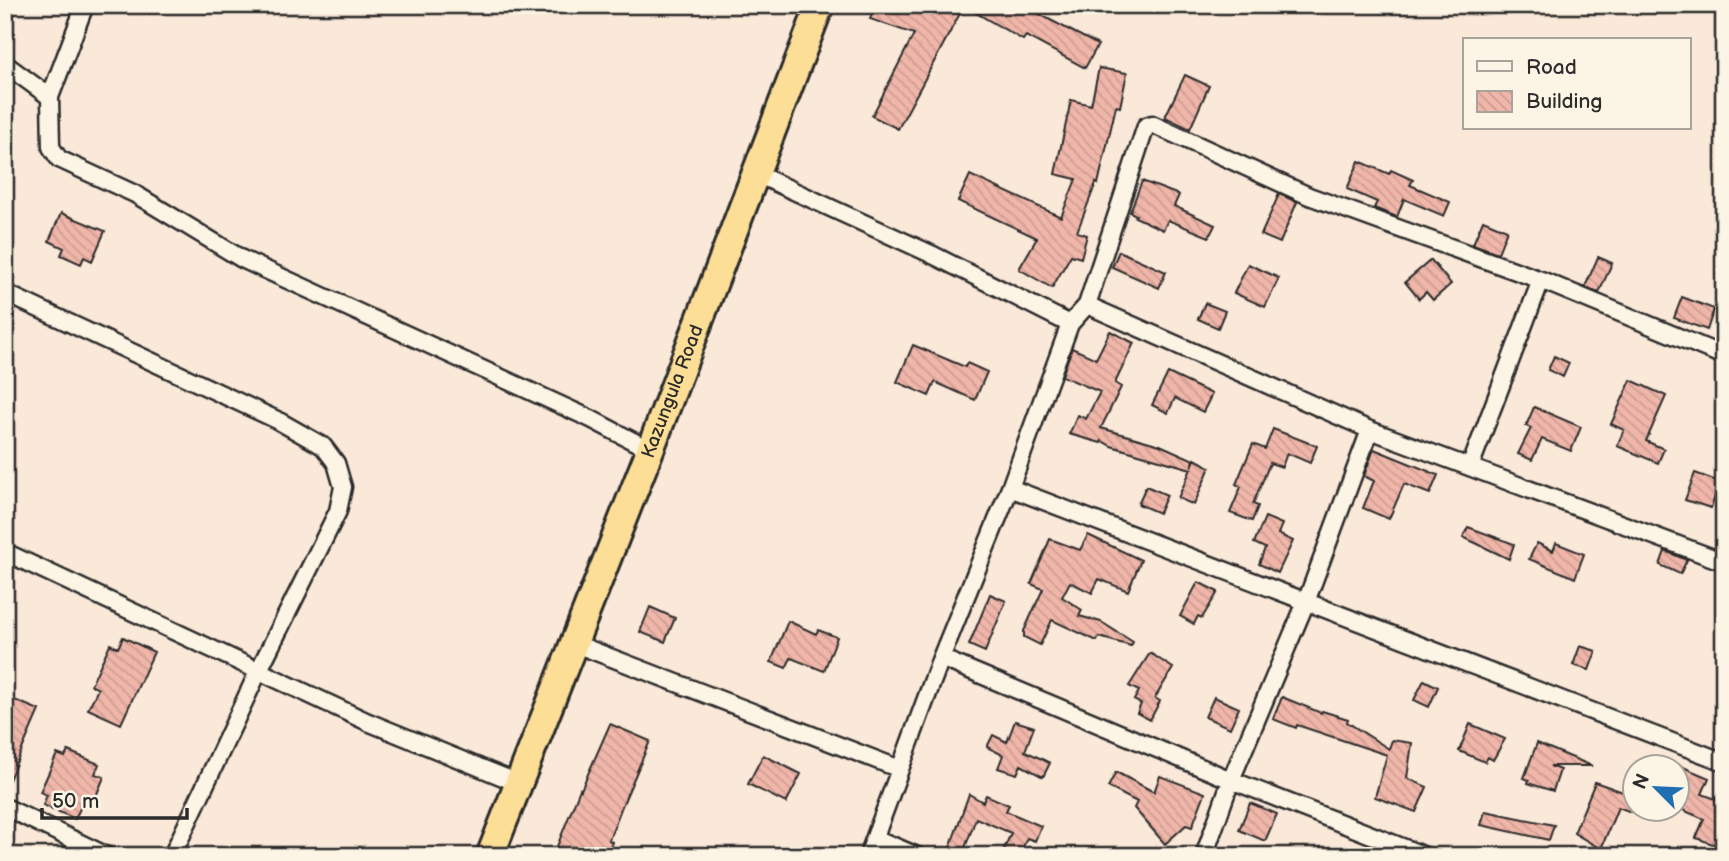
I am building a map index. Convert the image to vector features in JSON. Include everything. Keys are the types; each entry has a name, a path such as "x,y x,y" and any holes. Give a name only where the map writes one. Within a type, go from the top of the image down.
{"highway":[{"name":"Kazungula Road","path":"490,856 650,450 820,5"}],"street":[{"path":"85,5 50,97 51,147 59,159 135,194 242,259 591,419 650,450"},
{"path":"5,64 50,97"},
{"path":"868,856 941,658 1010,488 1070,324 1087,305 1146,126 1152,124 1309,196 1541,280 1724,356"},
{"path":"757,174 931,254 1070,324"},
{"path":"1470,467 1541,280"},
{"path":"5,293 278,420 323,446 336,463 342,487 338,511 259,670 172,856"},
{"path":"1087,305 1370,430 1724,562"},
{"path":"1204,856 1231,780 1306,602 1370,430"},
{"path":"1010,488 1724,762"},
{"path":"5,552 368,722 518,783"},
{"path":"573,643 900,769"},
{"path":"941,658 1231,780 1424,856"},
{"path":"5,807 107,856"},
{"path":"875,838 917,856"}],"building":[{"path":"875,5 1022,5 1098,45 1085,68 1026,36 1023,40 964,6 898,129 872,116 914,34 870,19"},
{"path":"1099,68 1127,73 1120,107 1116,106 1098,184 1096,183 1077,232 1087,235 1081,258 1071,255 1052,288 1019,269 1037,238 958,201 970,175 1061,217 1076,179 1055,174 1071,100 1091,105"},
{"path":"1185,75 1209,86 1190,129 1165,117"},
{"path":"1359,161 1389,174 1391,170 1413,180 1410,185 1450,202 1444,216 1404,199 1397,217 1374,208 1377,202 1347,189"},
{"path":"1142,181 1179,195 1174,206 1215,225 1209,237 1168,220 1163,230 1135,217 1136,215 1130,212"},
{"path":"1279,194 1297,202 1280,243 1261,235"},
{"path":"61,213 105,231 92,261 84,257 81,264 61,255 64,248 49,241"},
{"path":"1483,220 1507,230 1498,253 1473,244"},
{"path":"1119,251 1166,272 1159,288 1112,267"},
{"path":"1598,257 1612,263 1599,293 1585,287"},
{"path":"1431,260 1451,284 1433,300 1426,292 1419,299 1405,282"},
{"path":"1248,264 1279,278 1265,307 1234,293"},
{"path":"1682,297 1714,309 1707,330 1674,318"},
{"path":"1205,303 1225,311 1218,328 1198,319"},
{"path":"1110,331 1134,343 1115,383 1121,387 1101,428 1160,445 1194,460 1192,467 1195,459 1210,467 1194,505 1178,498 1191,469 1102,441 1101,443 1069,434 1078,415 1086,419 1100,392 1062,376 1072,348 1096,359"},
{"path":"913,345 965,367 967,363 987,372 975,400 935,382 929,396 897,382"},
{"path":"1554,356 1569,363 1563,377 1548,370"},
{"path":"1168,373 1212,394 1203,412 1175,398 1168,413 1152,405"},
{"path":"1631,380 1666,396 1646,441 1664,449 1658,463 1617,446 1624,430 1611,424"},
{"path":"1534,407 1581,427 1571,451 1542,439 1532,460 1518,454 1531,428 1526,426"},
{"path":"1273,429 1317,446 1310,463 1287,453 1282,467 1270,463 1253,504 1258,506 1252,521 1230,513 1241,487 1236,484 1253,444 1265,449"},
{"path":"1374,449 1438,475 1430,494 1404,484 1389,519 1363,508 1374,481 1364,476"},
{"path":"1695,473 1720,482 1711,508 1685,500"},
{"path":"1146,486 1167,495 1159,513 1138,504"},
{"path":"1265,517 1282,524 1278,534 1293,541 1278,573 1259,564 1265,548 1254,543"},
{"path":"1468,527 1514,544 1509,559 1463,537"},
{"path":"1088,535 1141,560 1128,591 1099,579 1092,593 1070,582 1062,597 1082,610 1079,616 1101,622 1133,642 1131,646 1099,637 1097,641 1052,620 1040,645 1024,637 1024,631 1043,589 1031,584 1050,539 1080,550"},
{"path":"1537,543 1553,551 1556,543 1584,554 1575,578 1529,559"},
{"path":"1665,551 1687,560 1680,574 1660,565"},
{"path":"1198,582 1218,592 1202,618 1198,616 1194,624 1180,616"},
{"path":"990,594 1006,601 985,652 969,645"},
{"path":"650,607 675,618 665,642 640,632"},
{"path":"788,621 816,634 818,630 837,637 824,671 791,658 786,668 771,662"},
{"path":"123,637 154,652 121,724 88,709 98,689 91,685 110,644 118,648"},
{"path":"1580,646 1596,651 1589,670 1573,665"},
{"path":"1150,653 1173,668 1155,698 1160,701 1150,720 1137,713 1141,704 1134,700 1139,691 1129,686"},
{"path":"1424,680 1438,687 1429,707 1414,700"},
{"path":"5,696 39,710 5,789"},
{"path":"1214,697 1239,708 1230,728 1205,717"},
{"path":"1282,697 1321,713 1322,711 1348,719 1347,722 1389,749 1392,740 1412,743 1407,778 1427,787 1416,812 1375,797 1387,755 1273,719"},
{"path":"1015,721 1034,727 1025,751 1050,763 1043,777 1021,765 1017,774 998,768 1003,755 987,747 993,735 1007,742"},
{"path":"610,724 650,741 609,840 612,842 607,856 572,856 556,849"},
{"path":"1470,724 1505,739 1493,760 1488,757 1485,762 1459,751"},
{"path":"1537,743 1592,766 1550,766 1560,770 1553,791 1528,783 1529,780 1524,778"},
{"path":"68,751 99,764 95,774 104,777 92,806 83,802 75,819 43,805 47,795 40,792 57,754 65,757"},
{"path":"763,755 801,774 786,803 748,784"},
{"path":"1690,770 1709,778 1702,794 1724,802 1724,848 1696,838 1704,819 1690,813"},
{"path":"1116,772 1154,792 1160,776 1205,793 1192,827 1186,825 1165,844 1134,808 1137,802 1108,787"},
{"path":"1595,782 1620,791 1620,808 1618,807 1601,849 1574,833"},
{"path":"969,794 983,802 986,795 1009,805 1006,811 1041,826 1035,841 1027,838 1019,856 1001,856 1011,833 976,818 962,856 947,856"},
{"path":"1250,803 1277,814 1265,841 1239,830"},
{"path":"1485,811 1554,825 1549,840 1481,825"}]}
